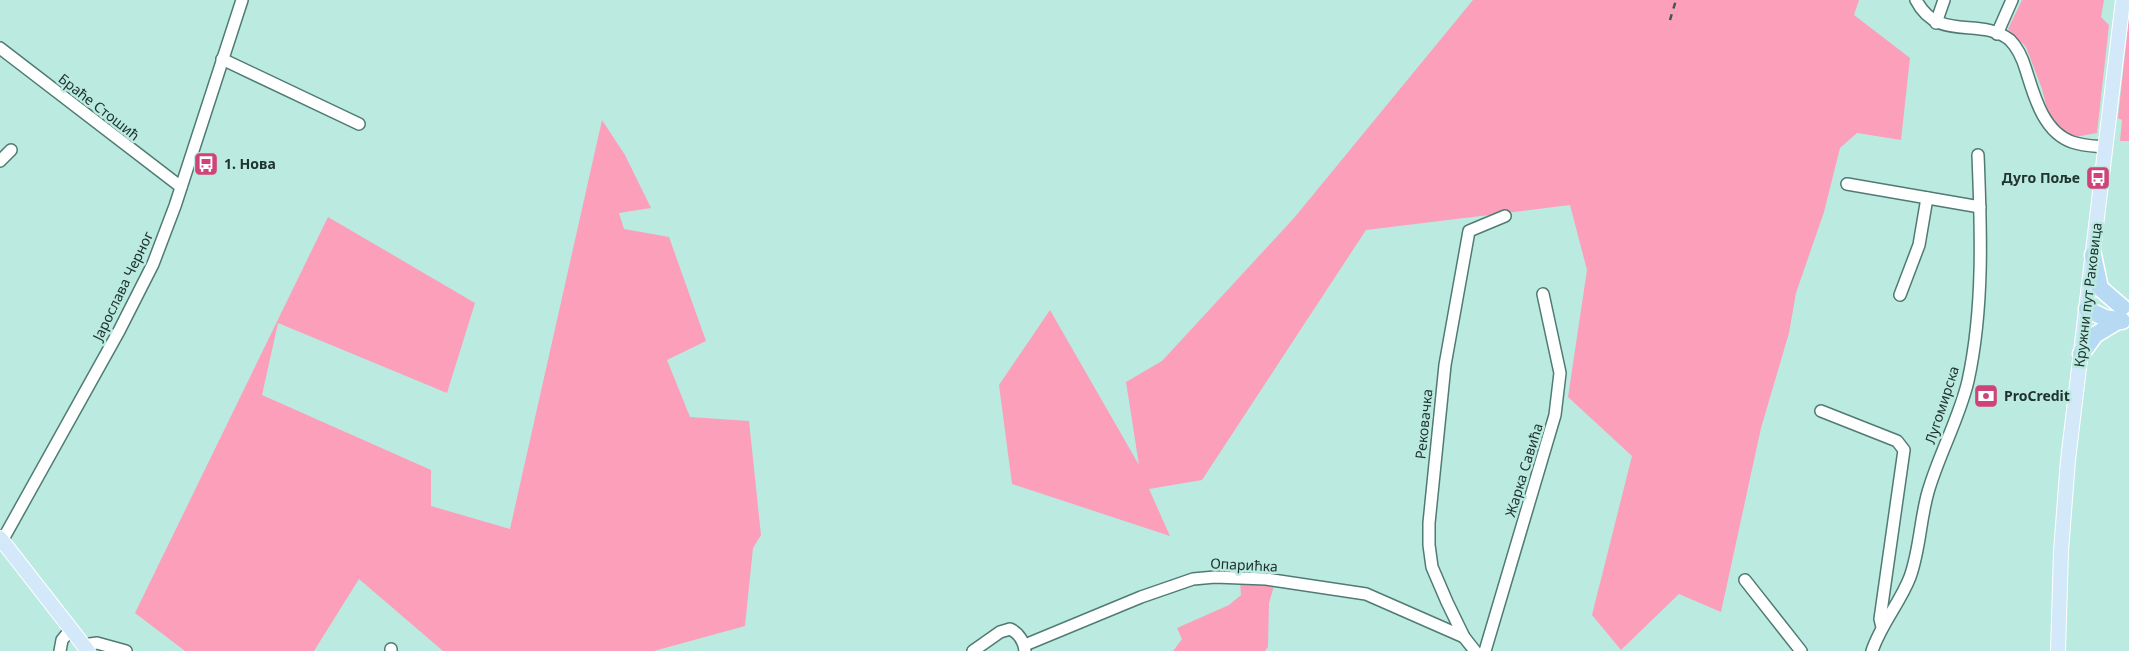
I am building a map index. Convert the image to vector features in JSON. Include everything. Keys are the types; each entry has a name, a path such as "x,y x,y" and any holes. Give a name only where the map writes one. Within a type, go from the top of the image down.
{"highway":[{"path":"2093,255 2100,288 2124,315"},
{"path":"2087,309 2124,315"},
{"path":"2081,354 2095,334 2124,315"}],"main road":[{"name":"Кружни пут Раковица","path":"2058,651 2064,504 2123,0"},
{"path":"1,539 85,648"}],"street":[{"name":"Јарослава Черног","path":"1,539 140,291 159,249 242,0"},
{"path":"1916,0 1923,13 1936,23 1998,34 2009,40 2023,62 2036,105 2052,126 2069,141 2106,147"},
{"path":"1936,23 1944,0"},
{"path":"1998,34 2012,0"},
{"name":"Браће Стошић","path":"0,48 181,187"},
{"path":"222,58 359,124"},
{"path":"0,160 11,150"},
{"name":"Лугомирска","path":"1872,651 1882,627 1910,576 1932,480 1968,381 1978,308 1980,206 1978,154"},
{"path":"1848,184 1980,206"},
{"path":"1900,295 1919,245 1927,198"},
{"name":"Рековачка","path":"1475,651 1464,637 1432,567 1429,523 1446,356 1469,230 1505,216"},
{"name":"Жарка Савића","path":"1485,651 1543,460 1559,397 1560,373 1543,294"},
{"path":"1821,411 1897,441 1902,444 1904,450 1880,619 1882,627"},
{"name":"Опарићка","path":"973,651 1006,629 1015,631 1025,648 1149,594 1193,579 1214,577 1266,579 1366,594 1464,637"},
{"path":"1745,580 1801,651"},
{"path":"60,651 62,640 71,629"},
{"path":"85,648 97,643 126,651"}],"shaded area":[{"path":"1473,0 1859,0 1854,15 1910,58 1901,140 1857,133 1840,148 1824,212 1796,293 1789,333 1761,428 1721,612 1679,594 1621,650 1592,615 1632,456 1568,397 1587,270 1570,205 1366,230 1202,480 1149,489 1170,536 1012,484 999,385 1050,310 1139,465 1126,382 1162,361 1294,218"},
{"path":"2022,0 2104,0 2101,17 2109,25 2097,133 2070,138 2049,117 2042,89 2026,47 2008,29"},
{"path":"2129,16 2129,141 2120,141 2122,120 2118,118"},
{"path":"602,120 625,155 651,208 619,213 624,229 669,237 706,341 667,360 690,417 749,421 761,535 753,548 745,626 654,651 443,651 359,579 314,651 185,651 135,613 328,217 475,303 447,393 278,323 262,395 431,470 431,506 510,529"},
{"path":"1240,582 1274,586 1269,603 1268,647 1265,651 1173,651 1182,639 1177,628 1229,605 1241,595"}],"railway":[{"path":"1670,20 1676,0"}],"place":[{"name":"1. Нова","path":"206,164"},
{"name":"Дуго Поље","path":"2098,178"},
{"name":"ProCredit","path":"1986,396"}]}
